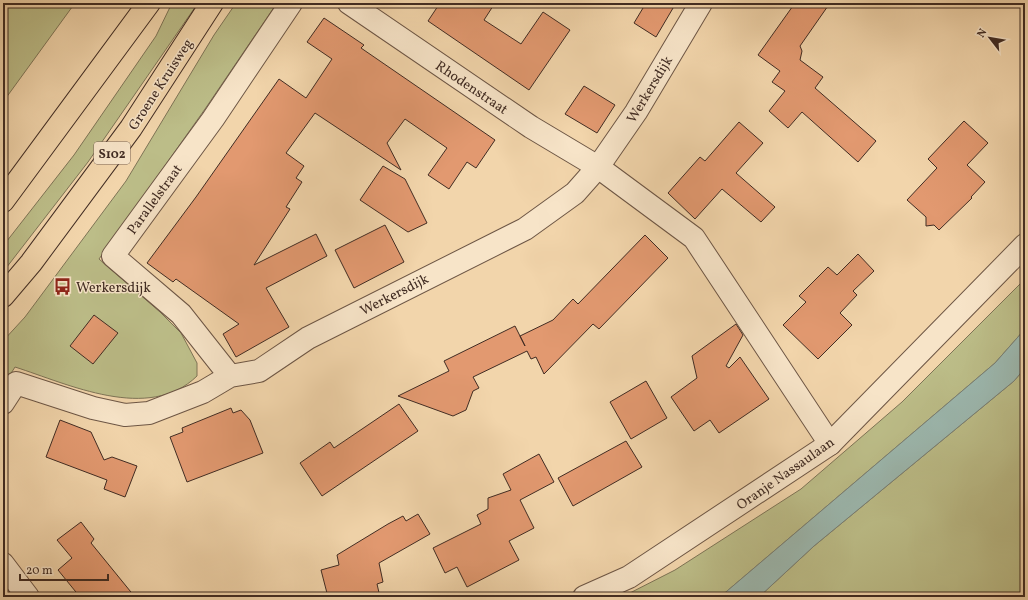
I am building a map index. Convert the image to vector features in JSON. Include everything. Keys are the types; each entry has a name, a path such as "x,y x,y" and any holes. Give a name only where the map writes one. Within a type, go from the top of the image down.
{"main road":[{"path":"3,201 149,3"},
{"name":"Groene Kruisweg","path":"3,296 31,263 132,128 212,3"}],"street":[{"name":"Parallelstraat","path":"230,376 181,314 113,256 213,119 291,3"},
{"name":"Rhodenstraat","path":"348,3 531,127 598,167 694,238 830,444"},
{"name":"Werkersdijk","path":"3,403 16,382 93,408 125,415 149,413 203,392 230,376 258,371 308,338 525,229 575,193 598,167 636,112 701,3"},
{"name":"Oranje Nassaulaan","path":"584,597 629,577 830,444 1025,245"},
{"path":"3,564 28,597"}],"green space":[{"path":"3,3 75,3 3,102"},
{"path":"172,3 198,3 88,162 3,272 3,246 74,155 156,36"},
{"path":"236,3 277,3 205,109 99,259 160,312 181,333 197,363 197,376 178,390 156,397 132,398 108,396 83,390 15,367 3,386 3,341 25,317 126,181 214,35"},
{"path":"1025,279 1025,329 995,363 720,597 622,597 675,570 801,489 902,402"},
{"path":"1025,368 1025,597 759,597 814,546 1014,381"}],"water":[{"path":"1025,329 1025,368 1014,381 814,546 759,597 720,597 995,363"}],"building":[{"path":"440,3 495,3 484,20 521,44 543,12 570,30 529,90 428,21"},
{"path":"646,3 676,3 656,37 634,23"},
{"path":"795,3 830,3 800,46 802,51 800,60 823,77 815,88 876,141 858,162 802,112 788,128 769,111 785,91 772,82 780,71 758,55"},
{"path":"324,18 364,45 361,48 495,140 476,168 467,162 449,189 428,175 447,148 405,119 387,143 401,170 315,113 286,153 304,166 296,178 302,182 286,207 290,209 254,265 316,234 327,256 266,288 289,327 236,357 223,334 239,324 176,279 173,282 147,263 196,197 279,79 306,98 332,59 307,42"},
{"path":"584,86 615,105 597,133 565,114"},
{"path":"964,121 988,143 967,165 985,182 971,197 972,198 939,230 934,225 926,226 926,217 907,200 937,168 928,159"},
{"path":"739,122 763,143 736,173 775,207 761,222 722,189 695,219 668,193 700,157 705,161"},
{"path":"383,166 405,179 427,223 408,232 360,200"},
{"path":"385,225 404,262 354,288 335,250"},
{"path":"645,235 668,258 599,329 593,324 544,374 536,357 531,359 527,351 473,377 479,388 473,391 466,410 453,416 398,396 449,371 444,361 515,326 520,336 553,320 573,299 578,304"},
{"path":"858,254 874,271 853,291 857,295 840,313 852,325 818,359 783,325 806,302 799,296 828,267 837,275"},
{"path":"94,315 118,333 93,364 70,346"},
{"path":"736,324 743,335 726,366 729,368 740,357 769,399 719,433 710,420 694,431 671,397 697,378 692,356"},
{"path":"646,381 667,418 631,439 610,402"},
{"path":"399,404 418,431 322,496 300,463 330,442 334,448"},
{"path":"231,408 233,413 241,410 250,420 263,453 187,482 170,437 183,432 182,428"},
{"path":"60,420 91,432 104,460 112,457 137,466 125,497 104,489 107,480 46,457"},
{"path":"626,441 642,467 573,506 558,478"},
{"path":"539,454 554,482 520,500 534,528 509,541 519,560 467,587 457,567 445,573 433,548 481,524 477,515 488,509 488,498 511,490 503,474"},
{"path":"418,514 430,534 379,563 383,582 377,584 380,597 328,597 321,570 339,565 337,555 403,516 406,521"},
{"path":"81,522 94,539 91,543 135,597 80,597 58,570 72,558 57,540"}],"place":[{"name":"Werkersdijk","path":"63,287"}]}
